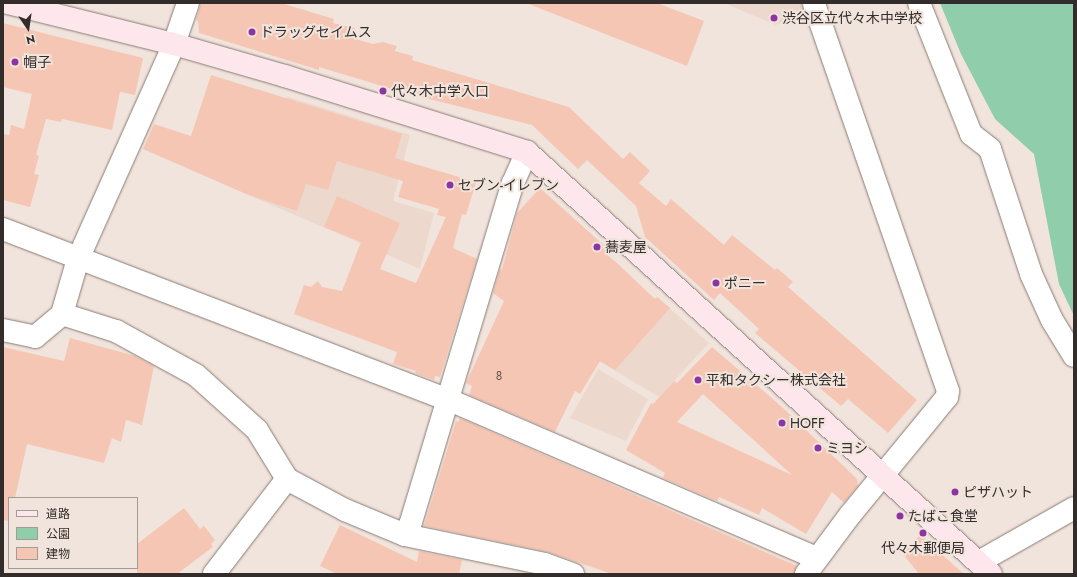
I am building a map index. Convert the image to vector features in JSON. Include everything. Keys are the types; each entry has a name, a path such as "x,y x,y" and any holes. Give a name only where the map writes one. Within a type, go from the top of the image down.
{"street":[{"path":"10,3 174,44 293,78 526,152 985,568 1074,508"},
{"path":"3,330 35,337 62,314 78,259 174,44 188,3"},
{"path":"3,230 258,325 447,399 811,566 883,474 947,397 948,391 814,3"},
{"path":"919,3 971,134 990,149 1031,274 1056,326 1074,356"},
{"path":"405,534 411,522 513,183 526,152"},
{"path":"62,314 116,331 196,375 257,430 287,479 345,510 405,534 545,564 573,574"},
{"path":"214,574 287,479"}],"shaded area":[{"name":"渋谷区立代々木中学校","path":"724,3 802,3 804,10 776,25"},
{"path":"288,97 410,135 393,201 434,213 420,269 249,195 280,101"},
{"path":"657,297 709,343 659,397 599,361"},
{"path":"598,369 648,399 626,441 570,418"}],"green space":[{"path":"940,3 1074,3 1074,316 1059,284 1034,154 995,119 961,54"}],"building":[{"path":"201,3 281,3 334,19 333,23 355,28 352,38 373,44 383,42 397,46 395,51 413,56 412,60 569,107 623,159 630,152 650,171 639,183 666,206 671,199 724,245 732,235 775,270 777,268 793,282 788,287 917,400 888,433 848,399 841,406 755,333 759,329 720,293 714,300 645,237 636,206 587,160 578,169 532,125 402,92 319,67 319,70 199,33 198,21 196,20"},
{"path":"526,3 657,3 704,21 687,66"},
{"path":"3,23 143,58 135,95 120,92 112,130 62,119 61,122 46,119 36,155 39,156 34,174 39,175 30,207 3,200 3,134 9,135 11,125 24,129 32,94 3,87"},
{"path":"211,75 402,134 395,158 476,182 466,215 462,214 453,248 477,259 440,377 435,376 434,380 415,373 416,371 393,364 397,352 294,314 304,285 311,287 318,281 322,287 342,291 361,242 324,227 337,196 400,223 380,269 416,283 446,217 437,215 439,209 398,197 403,181 337,161 328,190 306,184 297,211 246,194 143,149 154,124 191,136"},
{"path":"540,188 609,250 606,254 655,299 657,297 670,308 615,370 600,361 580,394 575,391 555,432 469,395 472,386 466,383 504,301 493,293 500,269 502,270 517,213"},
{"path":"70,338 135,356 154,366 142,425 126,420 121,442 112,438 104,463 27,444 15,497 8,497 8,521 3,520 3,347 64,361"},
{"path":"712,347 782,407 857,479 858,486 844,503 832,492 806,534 762,508 759,515 719,497 717,501 663,478 665,473 626,450 651,403 653,404 674,381 677,383","holes":["703,394 792,475 677,422"]},
{"path":"460,418 797,566 794,574 612,574 548,552 424,526 456,421 458,422"},
{"path":"184,508 200,529 204,526 215,540 211,544 213,547 177,574 137,574 138,543"},
{"path":"340,525 417,562 419,551 462,560 459,574 337,574 320,566"},
{"path":"920,535 964,574 919,574 903,554"}],"place":[{"name":"渋谷区立代々木中学校","path":"774,18"},
{"name":"ドラッグセイムス","path":"252,32"},
{"name":"帽子","path":"15,62"},
{"name":"代々木中学入口","path":"383,91"},
{"name":"セブン-イレブン","path":"450,185"},
{"name":"蕎麦屋","path":"597,247"},
{"name":"ポニー","path":"716,283"},
{"name":"平和タクシー株式会社","path":"698,380"},
{"name":"HOFF","path":"782,423"},
{"name":"ミヨシ","path":"818,448"},
{"name":"ピザハット","path":"955,492"},
{"name":"たばこ食堂","path":"900,516"},
{"name":"代々木郵便局","path":"923,533"}]}
